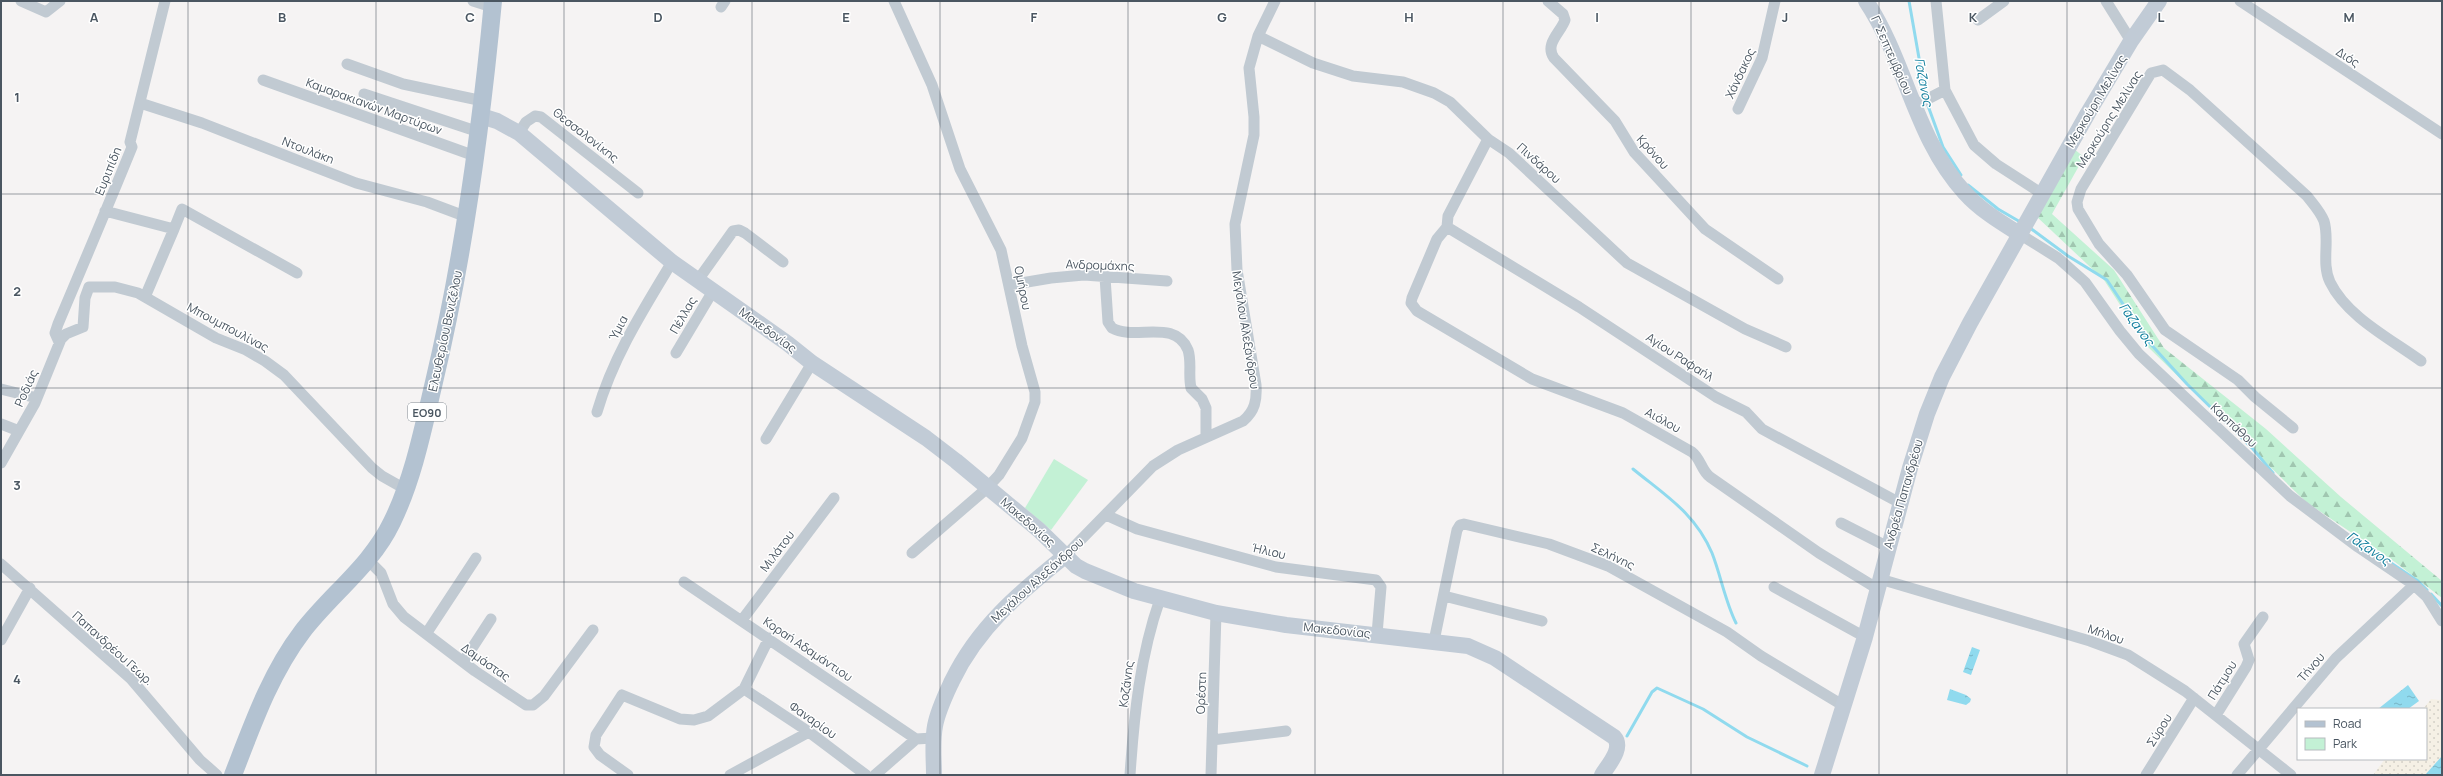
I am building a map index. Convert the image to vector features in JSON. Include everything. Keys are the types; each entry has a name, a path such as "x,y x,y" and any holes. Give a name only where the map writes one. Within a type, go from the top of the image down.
{"main road":[{"name":"Ελευθερίου Βενιζέλου","path":"233,775 263,701 295,643 316,616 368,560 390,528 405,489 420,440 444,341 467,217 481,117 492,4"}],"street":[{"path":"21,1 46,12 60,1"},
{"name":"Ευριπίδη","path":"59,342 55,334 58,324 105,211 118,186 132,147 130,142 165,1"},
{"path":"473,1 492,4"},
{"name":"Ομήρου","path":"894,1 932,85 960,168 998,242 1022,346 1034,381 1036,397 1018,445 988,487 912,553"},
{"name":"Κρόνου","path":"1548,1 1563,14 1565,20 1552,43 1551,53 1554,58 1615,121 1634,152 1705,229 1778,279"},
{"name":"Χάνδακος","path":"1738,108 1762,58 1775,1"},
{"name":"Γ' Σεπτεμβρίου","path":"1866,1 1882,28 1919,103 1934,149 1956,182 1979,206 2022,232"},
{"path":"1936,1 1942,91 1974,146 2021,182 2041,200"},
{"path":"1978,20 2004,1"},
{"path":"2106,1 2132,42"},
{"name":"Μερκούρη Μελίνας","path":"2022,232 2041,200 2071,142 2132,42 2160,1"},
{"name":"Διός","path":"2240,1 2442,134"},
{"name":"Μεγάλου Αλεξάνδρου","path":"934,775 933,738 937,717 957,670 982,632 1006,606 1065,556 1153,466 1178,450 1206,436 1243,421 1250,414 1256,403 1256,385 1245,326 1234,241 1240,191 1254,135 1254,117 1249,68 1258,36 1273,2"},
{"name":"Πινδάρου","path":"1258,36 1313,63 1353,76 1403,82 1434,93 1458,108 1488,139 1509,152 1627,263 1745,329 1786,347"},
{"path":"347,64 403,84 481,117"},
{"name":"Μερκούρης Μελίνας","path":"2293,428 2255,398 2238,380 2165,330 2127,275 2099,244 2078,210 2077,202 2081,189 2151,73 2163,70 2190,90 2307,196 2318,209 2324,222 2327,269 2330,281 2338,294 2358,315 2422,361"},
{"name":"Καμαρακιανών Μαρτύρων","path":"263,80 475,156"},
{"path":"1919,103 1942,91"},
{"path":"364,94 481,117"},
{"name":"Ντουλάκη","path":"140,103 202,123 363,185 427,202 467,217"},
{"name":"Θεσσαλονίκης","path":"519,133 526,122 535,116 541,117 638,193"},
{"name":"Μακεδονίας","path":"481,117 497,121 519,133 672,262 787,343 812,363 926,438 988,487 1080,568 1100,578 1160,599 1216,613 1286,625 1377,634 1468,646 1483,652 1614,737 1616,740 1617,749 1602,775"},
{"path":"1447,227 1448,216 1488,139"},
{"path":"145,297 182,210 297,273"},
{"path":"105,211 174,229"},
{"name":"Αιόλου","path":"1447,227 1437,239 1412,298 1413,308 1532,379 1623,413 1692,452 1700,460 1702,468 1710,478 1819,553 1879,584"},
{"name":"Αγίου Ραφαήλ","path":"1447,227 1579,307 1716,396 1746,412 1762,429 1900,503"},
{"path":"698,280 733,231 739,230 745,233 783,262"},
{"name":"Ανδρέα Παπανδρέου","path":"1822,775 1865,637 1900,503 1925,420 1942,377 1973,316 2022,232"},
{"name":"Καρπάθου","path":"2022,232 2058,258 2085,282 2120,331 2139,354 2290,496 2358,547 2414,585 2427,597 2442,621"},
{"name":"Ύμια","path":"597,412 606,384 622,347 672,262"},
{"name":"Ανδρομάχης","path":"1009,285 1065,276 1105,276 1167,282"},
{"path":"1105,276 1108,322 1112,328 1121,331 1172,334 1185,345 1190,361 1191,388 1202,399 1206,408 1206,436"},
{"name":"Μπουμπουλίνας","path":"59,342 66,334 82,327 86,295 91,286 115,287 145,297 216,338 246,350 274,367 372,468 382,476 405,489"},
{"name":"Πέλλας","path":"676,353 713,291"},
{"name":"Ροδιάς","path":"1,463 37,398 59,342"},
{"path":"766,439 812,363"},
{"path":"1,389 37,398"},
{"path":"1,424 20,431"},
{"name":"Μιλάτου","path":"742,620 834,498"},
{"name":"Ήλιου","path":"1106,515 1137,529 1276,567 1376,580 1381,587 1377,634"},
{"path":"1841,523 1888,547"},
{"name":"Σελήνης","path":"1434,641 1460,525 1549,544 1608,566 1727,632 1761,656 1844,706"},
{"path":"426,634 476,558"},
{"name":"Δαμάστας","path":"368,560 381,573 396,609 463,662 522,704 533,705 544,696 593,630"},
{"name":"Παπανδρέου Γεωρ.","path":"1,564 30,588 131,679 200,760 217,775"},
{"name":"Κοραή Αδαμάντιου","path":"684,582 916,738"},
{"name":"Μήλου","path":"1879,584 2090,641 2128,655 2158,672 2194,698 2291,775"},
{"name":"Τήνου","path":"2237,775 2259,751 2285,716 2336,658 2414,585"},
{"path":"1774,587 1865,637"},
{"path":"1,640 30,588"},
{"path":"1444,596 1542,621"},
{"name":"Κοζάνης","path":"1130,775 1133,727 1146,640 1160,599"},
{"name":"Ορέστη","path":"1211,775 1216,613"},
{"name":"Πάτμου","path":"2216,715 2246,667 2249,660 2244,644 2263,617"},
{"path":"463,662 491,619"},
{"path":"628,775 600,756 594,747 596,735 622,695 674,718 689,720 708,716 744,689 769,638"},
{"name":"Φαναρίου","path":"744,689 809,732 866,775"},
{"name":"Σύρου","path":"2146,775 2194,698"},
{"path":"1212,740 1286,731"},
{"path":"730,775 809,732"},
{"path":"875,775 916,738 933,738"}],"green space":[{"path":"2074,149 2084,157 2052,214 2114,270 2164,348 2266,429 2341,497 2442,581 2442,598 2395,562 2306,502 2146,345 2104,280 2036,216"},
{"path":"1054,459 1088,480 1051,530 1025,508"}],"sand":[{"path":"2442,697 2442,756 2425,775 2373,775 2384,760 2427,760 2427,708 2424,708 2431,699 2440,700"}],"water":[{"path":"1972,647 1980,650 1971,675 1963,672"},
{"path":"2408,685 2419,701 2409,708 2379,708"},
{"path":"1950,689 1966,695 1971,699 1970,702 1966,705 1947,700"},
{"path":"2442,756 2442,775 2425,775"}],"waterway":[{"name":"Γαζανος","path":"1909,1 1926,98"},
{"name":"Γαζανος","path":"1927,103 1943,147 1961,175"},
{"name":"Γαζανος","path":"1968,185 1998,209 2022,223"},
{"name":"Γαζανος","path":"2030,228 2068,256 2107,280 2147,340 2187,384 2253,449 2273,473"},
{"path":"1633,469 1678,506 1697,527 1712,553 1736,623"},
{"name":"Γαζανος","path":"2391,563 2418,581 2427,590"},
{"name":"Γαζανος","path":"2431,594 2442,606"},
{"path":"1627,736 1652,692 1657,688 1703,709 1747,737 1807,766"}]}
